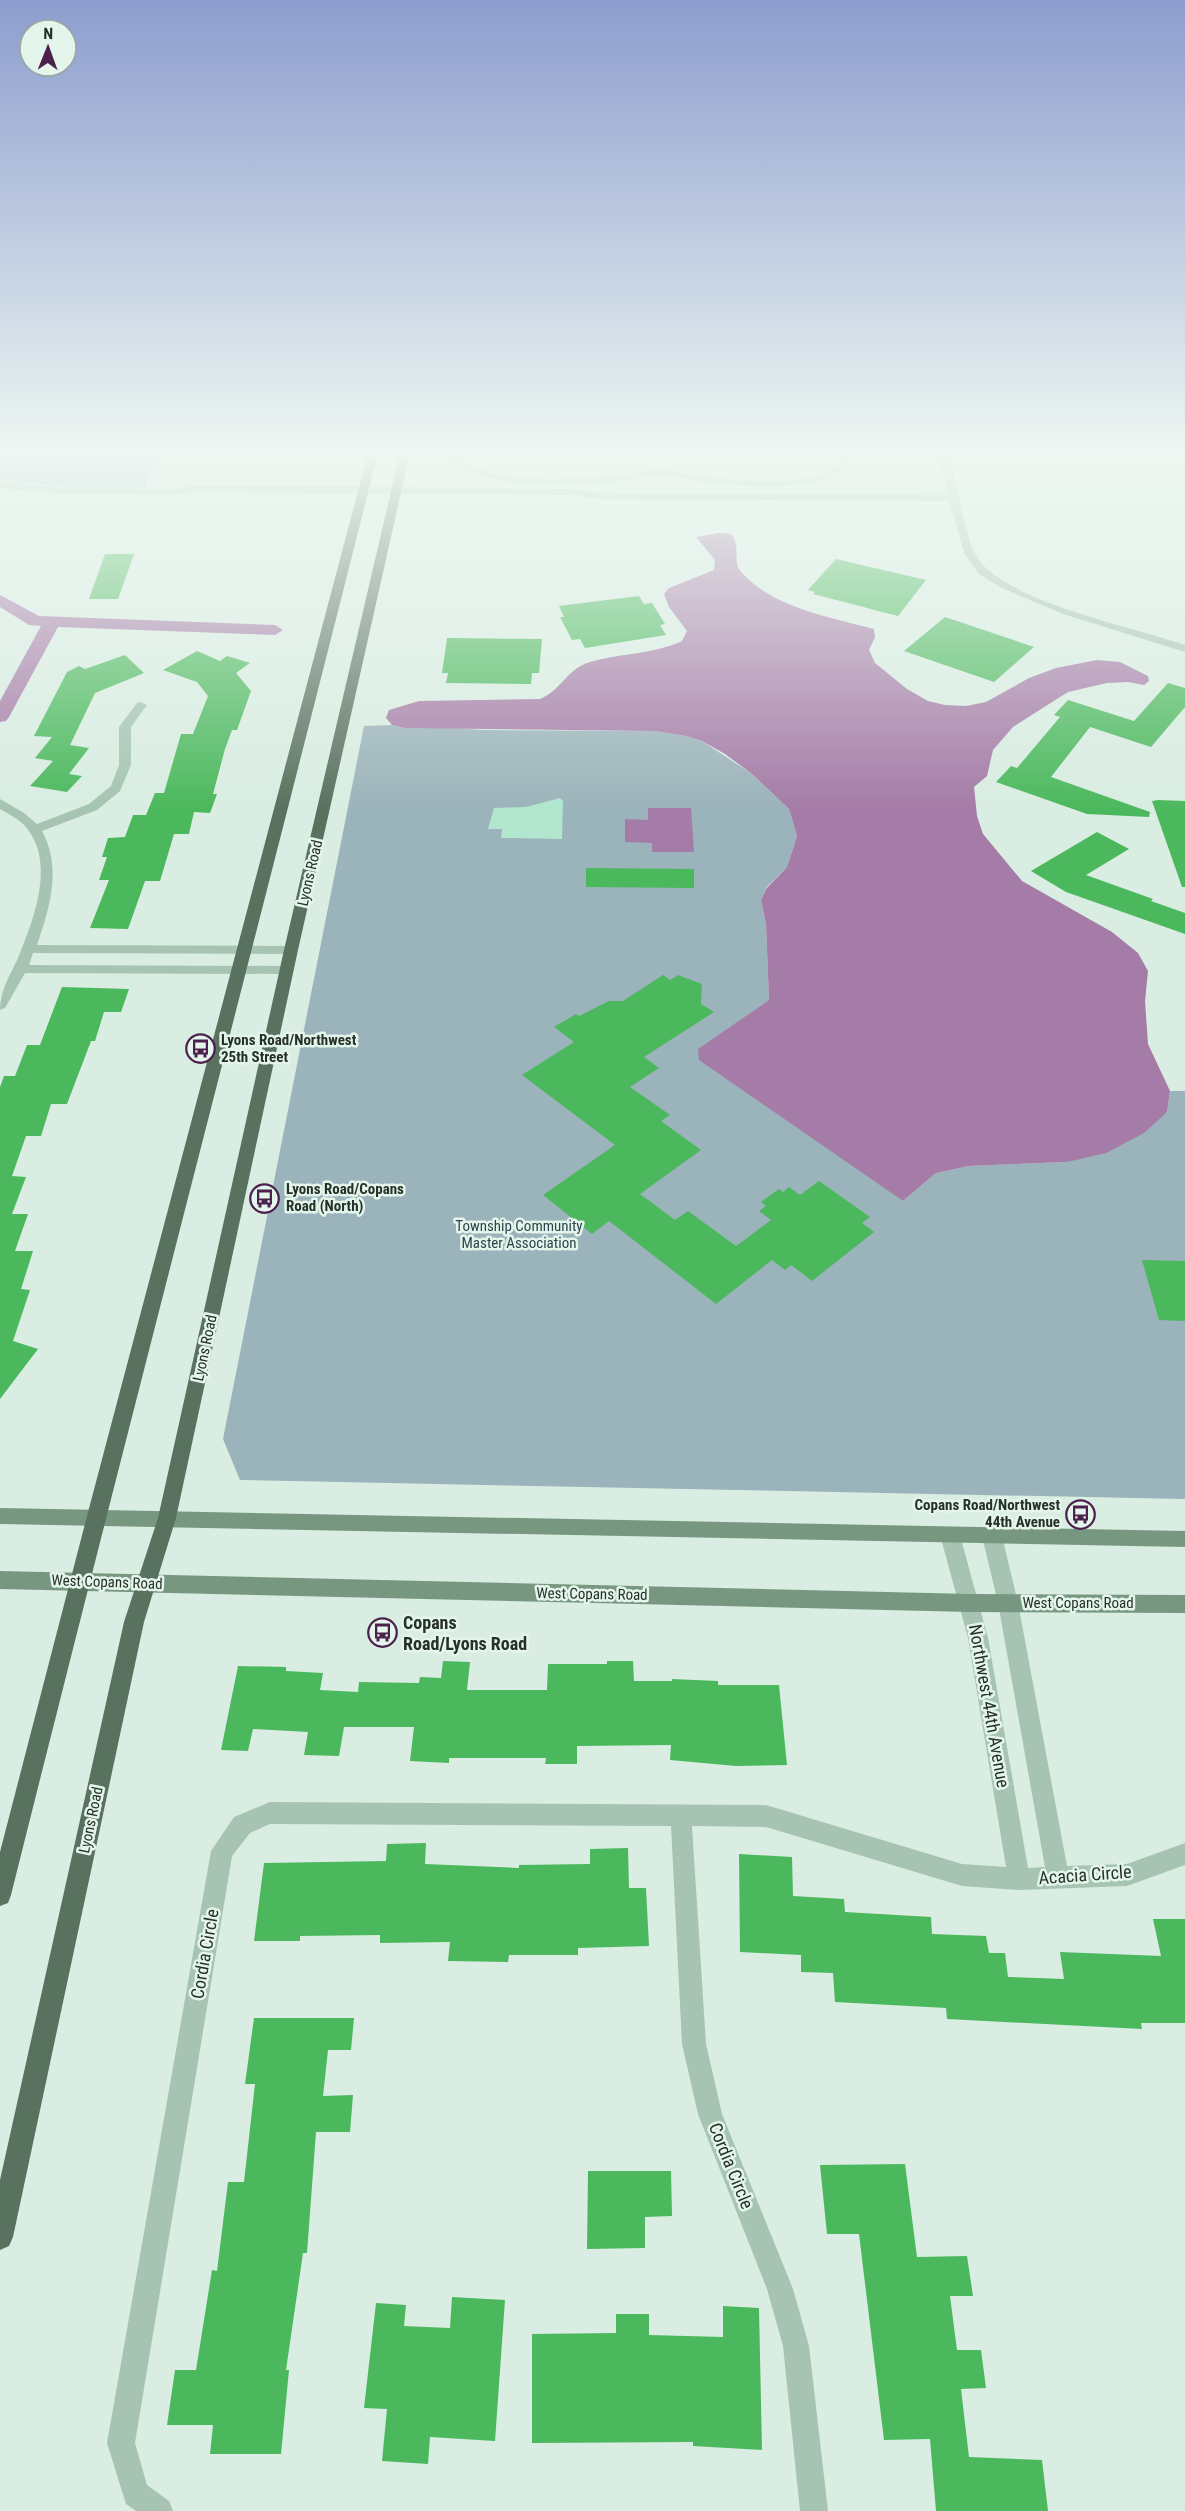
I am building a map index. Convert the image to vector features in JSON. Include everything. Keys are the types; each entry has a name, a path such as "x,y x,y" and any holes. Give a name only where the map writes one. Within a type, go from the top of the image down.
{"main road":[{"path":"0,1895 96,1516 341,574"},
{"name":"Lyons Road","path":"0,2237 134,1622 168,1518 291,950 378,574"},
{"path":"0,1515 1185,1539"},
{"name":"West Copans Road","path":"0,1580 970,1603 1185,1604"}],"street":[{"path":"985,574 1005,587 1036,599 1185,649"},
{"path":"35,829 93,807 116,788 126,765 125,727 141,705"},
{"path":"0,803 35,829 45,854 48,875 37,920 20,969 0,1005"},
{"path":"27,949 291,950"},
{"path":"20,969 287,970"},
{"name":"Northwest 44th Avenue","path":"950,1535 970,1603 1019,1879"},
{"path":"992,1536 1008,1603 1058,1878"},
{"name":"Cordia Circle","path":"159,2511 136,2494 121,2444 222,1851 242,1826 270,1813 766,1816 962,1875 1019,1879"},
{"name":"Cordia Circle","path":"681,1815 694,2044 710,2114 780,2289 796,2346 814,2511"},
{"name":"Acacia Circle","path":"1019,1879 1127,1875 1185,1854"}],"green space":[{"name":"Township Community Master Association","path":"392,725 405,728 482,730 654,731 702,741 752,774 789,809 797,836 787,867 766,888 761,900 766,924 769,1000 699,1049 903,1201 936,1173 969,1166 1067,1162 1167,1112 1170,1091 1185,1091 1185,1499 240,1480 223,1439 364,726"}],"sand":[{"path":"560,798 563,801 562,839 501,838 502,829 488,829 494,808 526,807"}],"shaded area":[{"path":"704,574 743,574 755,585 786,603 874,629 875,637 869,650 875,663 907,689 928,701 945,705 966,706 986,702 1029,678 1056,668 1097,660 1120,662 1148,676 1149,681 1144,685 1128,682 1107,683 1068,692 1013,727 993,750 987,776 974,787 977,816 983,834 1022,881 1112,932 1138,953 1148,971 1145,1001 1148,1044 1170,1091 1167,1112 1144,1133 1106,1153 1067,1162 969,1166 936,1173 903,1201 699,1060 698,1049 769,1000 766,924 761,900 766,889 787,867 797,836 789,809 752,774 725,754 702,741 654,731 405,728 392,725 386,718 389,710 419,701 540,699 553,691 574,670 587,663 659,649 682,641 687,631 669,607 664,594 669,588"},
{"path":"648,808 691,808 694,852 652,852 652,843 625,842 625,819 648,820"}],"building":[{"path":"98,574 127,574 118,599 89,599"},
{"path":"822,574 901,574 926,580 898,616 813,594 815,592 808,590"},
{"path":"639,596 644,604 652,603 665,624 660,625 666,635 585,648 580,639 572,640 560,617 564,617 559,606"},
{"path":"945,617 1034,647 994,682 904,651"},
{"path":"447,638 542,639 539,673 532,673 531,684 446,683 448,673 442,673"},
{"path":"197,651 220,661 227,656 250,663 236,673 251,691 237,730 232,730 225,749 213,794 217,794 210,813 194,812 189,834 174,834 160,881 145,881 128,929 90,928 109,880 99,880 107,857 102,857 108,838 125,837 133,815 146,815 155,793 164,793 181,734 193,734 208,696 197,682 163,670"},
{"path":"125,655 144,673 95,693 70,745 89,748 69,774 82,776 67,792 30,786 53,761 35,758 52,737 34,736 67,672 79,666 85,669"},
{"path":"1168,683 1185,688 1185,707 1151,747 1090,727 1051,777 1150,812 1149,817 1087,814 996,782 1011,766 1017,768 1060,717 1054,715 1068,700 1134,721"},
{"path":"1152,801 1185,801 1185,887 1182,887"},
{"path":"1097,832 1129,849 1086,875 1185,913 1185,934 1066,892 1031,871"},
{"path":"586,868 694,869 694,888 586,887"},
{"path":"663,975 670,980 678,975 702,984 701,1004 714,1012 644,1057 659,1068 630,1087 670,1115 661,1121 701,1150 640,1194 675,1220 688,1211 736,1246 771,1220 759,1211 766,1206 761,1202 779,1189 783,1192 789,1187 800,1195 819,1181 870,1217 862,1223 874,1232 812,1281 791,1265 785,1270 772,1260 716,1304 609,1221 592,1234 543,1195 615,1145 522,1075 574,1042 554,1027 576,1014 579,1016 609,1001 623,1001"},
{"path":"62,987 129,989 121,1012 104,1012 95,1041 91,1041 67,1104 51,1104 41,1136 26,1136 12,1176 26,1177 12,1214 28,1214 15,1251 33,1251 21,1289 30,1290 13,1341 38,1349 0,1399 0,1087 4,1076 15,1076 27,1045 40,1045"},
{"path":"1142,1260 1185,1261 1185,1321 1159,1320"},
{"path":"443,1661 470,1662 467,1690 547,1690 548,1664 607,1664 607,1661 633,1661 634,1681 672,1681 672,1679 718,1681 718,1685 779,1685 787,1765 736,1766 670,1760 671,1745 577,1746 577,1764 545,1764 546,1758 449,1758 449,1763 410,1761 414,1727 344,1727 339,1756 304,1755 308,1732 253,1729 248,1751 221,1750 238,1666 286,1667 286,1671 323,1673 320,1690 358,1692 359,1682 419,1683 420,1677 441,1678"},
{"path":"426,1843 425,1864 519,1868 519,1865 590,1864 590,1849 628,1848 629,1888 646,1888 649,1946 578,1948 578,1955 509,1955 508,1962 448,1961 450,1942 380,1943 380,1935 300,1936 300,1941 254,1941 264,1863 386,1861 387,1844"},
{"path":"739,1854 792,1857 793,1896 844,1899 845,1912 931,1917 932,1934 986,1936 989,1953 1005,1953 1008,1977 1064,1979 1060,1952 1161,1956 1153,1919 1185,1919 1185,2023 1141,2023 1142,2029 947,2019 946,2008 835,2002 833,1973 801,1972 801,1955 740,1952"},
{"path":"254,2018 354,2018 351,2050 328,2050 323,2096 353,2095 350,2132 316,2132 307,2253 303,2253 286,2370 289,2370 281,2454 210,2454 213,2425 167,2425 175,2370 196,2370 212,2270 217,2271 228,2182 244,2182 255,2084 245,2084"},
{"path":"905,2164 917,2257 967,2256 973,2296 950,2296 957,2350 981,2350 986,2388 961,2389 969,2457 1042,2460 1048,2511 936,2511 930,2439 884,2440 859,2234 827,2234 820,2165"},
{"path":"588,2171 671,2171 672,2216 645,2217 645,2248 587,2249"},
{"path":"452,2297 505,2300 495,2441 430,2437 428,2464 382,2461 387,2409 364,2408 376,2303 406,2305 404,2326 450,2328"},
{"path":"723,2306 759,2308 762,2450 693,2446 693,2442 532,2443 532,2334 616,2333 616,2314 649,2314 649,2335 723,2337"}],"waterway":[{"path":"0,600 35,621 275,630"},
{"path":"0,717 52,622"}],"place":[{"name":"Lyons Road/Northwest 25th Street","path":"200,1049"},
{"name":"Lyons Road/Copans Road (North)","path":"265,1198"},
{"name":"Copans Road/Northwest 44th Avenue","path":"1081,1514"},
{"name":"Copans Road/Lyons Road","path":"382,1633"}]}
